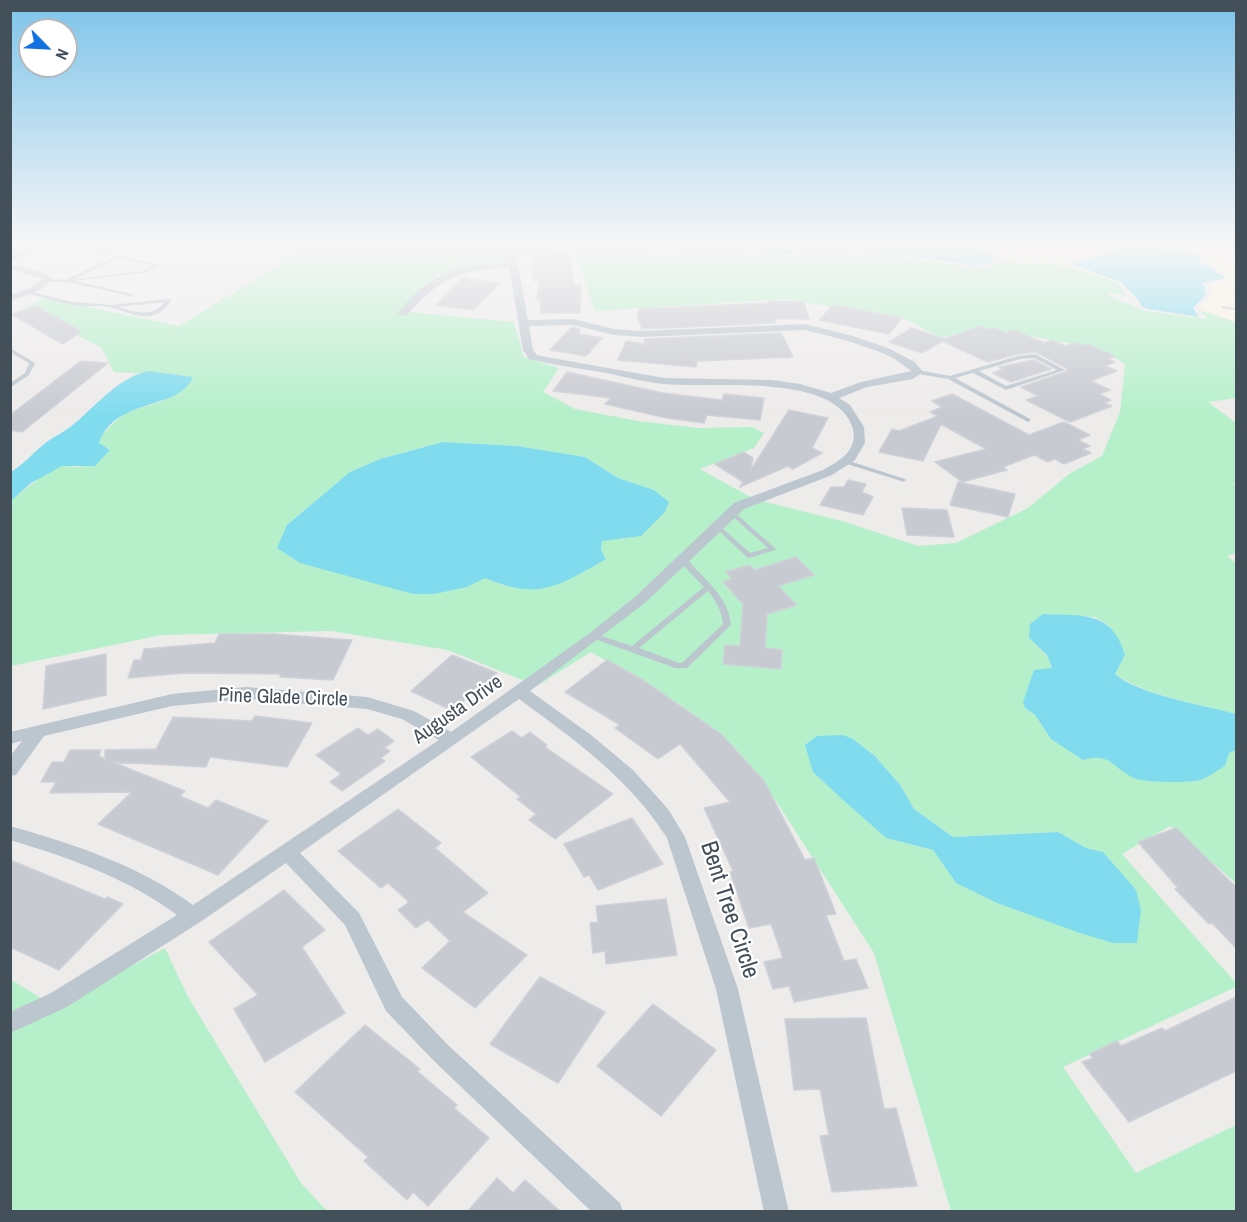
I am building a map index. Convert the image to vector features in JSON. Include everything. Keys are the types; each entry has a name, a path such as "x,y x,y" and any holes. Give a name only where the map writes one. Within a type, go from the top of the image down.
{"street":[{"path":"402,314 414,301"},
{"path":"520,301 528,350 533,357 663,381 752,381 785,384 814,391 829,398 851,414 860,434 859,444 854,454 846,462"},
{"path":"524,330 573,322 614,332 642,334 805,327 831,333 906,359 918,372 909,377 865,384 829,398"},
{"name":"Augusta Drive","path":"10,1023 58,1000 193,916 520,692 595,636 683,560 731,512 753,499 828,472 846,462"},
{"name":"Bent Tree Circle","path":"520,692 577,734 639,785 660,810 676,837 727,989 777,1212"},
{"name":"Pine Glade Circle","path":"10,738 188,697 246,693 367,703 408,715 452,740"},
{"path":"10,770 37,732"},
{"path":"10,833 92,861 175,901 193,916"},
{"path":"288,853 352,919 394,1004 441,1053 611,1212"}],"lane":[{"path":"67,301 112,306 159,301"},
{"path":"112,306 136,315 146,315 166,305 168,301"},
{"path":"1224,307 1236,309"},
{"path":"10,349 32,363 27,374 10,386"},
{"path":"950,378 1020,357 1035,356 1062,370 1006,388 974,371"},
{"path":"918,372 950,378 1028,420"},
{"path":"846,462 903,480"},
{"path":"718,527 749,556 773,549 731,512"},
{"path":"595,636 678,666 688,664 727,625 726,611 683,560"},
{"path":"633,649 708,588"}],"shaded area":[{"path":"1206,301 1236,301 1236,322 1199,310 1199,307"}],"green space":[{"path":"39,301 59,301 179,326 220,301 410,301 399,311 514,322 524,357 559,368 543,392 575,409 638,421 698,428 752,427 764,433 754,448 700,469 754,499 842,521 918,546 956,543 1028,508 1069,474 1102,456 1120,412 1125,364 1100,349 980,327 941,338 907,320 799,301 1122,301 1146,311 1205,319 1206,316 1199,310 1236,322 1236,398 1208,402 1236,423 1236,482 1233,483 1236,486 1236,553 1227,556 1236,563 1236,714 1157,694 1115,674 1125,655 1108,625 1095,617 1043,614 1029,638 1047,656 1052,669 1025,708 1035,715 1051,739 1111,761 1134,778 1236,750 1236,883 1170,826 1122,854 1236,983 1236,987 1063,1067 1136,1173 1236,1125 1236,1211 951,1211 874,953 776,801 681,705 591,652 537,686 448,650 331,631 162,635 11,666 10,501 46,473 62,466 81,467 110,450 99,443 102,435 124,413 160,402 175,394 193,378 172,374 114,372 101,347 23,309","holes":["443,442 517,446 585,457 618,478 654,490 624,539 608,538 602,541 601,550 606,559 503,585 485,577 468,585 432,593 413,594 287,525 350,472 380,459","853,739 875,756 901,786 914,809 953,837 1058,832 1086,848 1103,852 956,883 933,850 886,838 813,772"]},
{"path":"592,301 755,301 595,311"},
{"path":"165,948 188,997 301,1183 327,1211 11,1211 10,979 55,1007"}],"water":[{"path":"1139,301 1200,301 1193,308 1199,317 1141,306"},
{"path":"149,371 193,377 185,388 174,395 132,411 107,428 99,443 110,450 95,466 62,466 31,483 11,501 11,472 80,419 116,387 126,380"},
{"path":"443,442 517,446 585,457 618,478 654,490 669,502 665,512 641,536 602,541 601,550 606,559 561,583 535,589 520,589 485,578 467,587 434,594 413,594 300,563 277,548 287,525 350,472 380,459"},
{"path":"1043,614 1083,616 1104,623 1119,640 1125,655 1115,674 1126,681 1155,694 1236,714 1236,750 1229,753 1225,766 1206,778 1194,781 1140,780 1106,760 1092,758 1083,760 1051,739 1035,715 1025,708 1023,702 1034,670 1052,668 1047,655 1029,638 1030,624"},
{"path":"843,735 853,739 875,756 901,786 914,809 953,837 1058,832 1086,848 1103,852 1136,890 1141,910 1137,943 1113,943 997,903 956,883 933,850 886,838 813,772 805,745 817,736"}],"building":[{"path":"440,301 482,301 473,310 436,305"},
{"path":"541,301 580,301 580,313 540,313"},
{"path":"769,301 804,302 809,319 774,319 776,323 642,329 637,315 640,309 769,303"},
{"path":"833,305 902,318 889,334 819,320"},
{"path":"36,306 81,331 63,344 11,314"},
{"path":"981,326 1006,333 1014,330 1044,343 1053,340 1065,346 1075,343 1082,346 1087,344 1115,356 1108,359 1115,362 1105,366 1117,371 1091,381 1110,390 1099,394 1111,400 1104,403 1112,406 1070,422 1026,400 1038,396 1021,387 1067,371 1066,368 1036,352 1017,354 988,362 942,341 922,353 889,342 912,328 944,339"},
{"path":"572,327 580,329 579,334 602,338 586,356 550,350"},
{"path":"781,333 793,357 697,361 696,367 618,360 626,341 645,344 644,339"},
{"path":"1034,360 1051,369 1011,382 993,373 1003,369 999,367"},
{"path":"81,361 108,363 22,432 10,430 10,415"},
{"path":"567,372 663,393 722,400 724,394 764,398 760,420 707,415 704,423 667,418 605,404 611,398 553,391"},
{"path":"952,394 1029,435 1064,422 1090,435 1078,440 1090,446 1083,449 1091,453 1064,464 1055,459 1048,462 1034,455 1003,467 1007,470 962,482 935,462 986,449 941,424 923,461 879,452 892,429 899,431 938,416 930,412 942,407 932,401"},
{"path":"789,410 828,418 812,448 822,453 793,469 788,466 740,487 743,482 715,464 744,452 753,458 750,471"},
{"path":"848,480 866,484 862,492 873,497 863,515 820,505 831,487 844,487"},
{"path":"958,482 1015,494 1008,517 950,505"},
{"path":"902,508 947,510 954,537 907,535"},
{"path":"796,557 814,575 778,586 797,605 767,614 765,648 782,650 781,669 723,664 725,645 740,646 743,604 723,582 732,579 726,572 750,565 755,570"},
{"path":"219,634 274,634 352,640 333,680 280,677 281,674 185,673 128,678 134,660 141,660 144,649 215,643"},
{"path":"106,654 106,695 43,709 46,666"},
{"path":"452,655 497,673 475,695 472,693 453,711 411,691"},
{"path":"607,660 643,680 721,734 764,781 805,860 814,858 836,914 826,915 844,961 856,959 868,988 794,1002 789,986 773,989 764,962 783,958 771,924 749,928 730,872 733,871 704,808 730,802 680,744 658,759 615,728 620,725 565,692"},
{"path":"255,716 312,723 287,767 210,757 206,767 112,762 185,791 180,796 208,808 216,800 268,821 218,875 98,824 132,792 50,793 56,782 41,782 52,762 64,762 70,750 101,750 99,756 105,759 105,750 156,749 173,717 252,721"},
{"path":"358,728 368,735 378,729 394,741 384,748 390,751 381,758 385,761 342,791 330,782 341,774 316,755"},
{"path":"512,731 522,738 530,732 547,745 545,747 613,794 555,839 529,820 536,814 517,799 521,797 471,757"},
{"path":"398,809 441,843 435,848 488,893 463,912 527,955 475,1008 422,968 450,941 428,920 416,928 398,910 409,902 388,883 381,888 338,851"},
{"path":"632,818 663,864 598,890 589,875 584,877 564,844"},
{"path":"1176,828 1236,887 1236,948 1175,889 1178,888 1138,842"},
{"path":"10,860 105,899 107,897 123,904 59,970 10,947"},
{"path":"284,890 325,930 302,947 345,1013 265,1062 234,1009 258,995 209,942"},
{"path":"666,899 677,955 606,964 605,951 593,953 590,923 598,922 596,906"},
{"path":"540,977 605,1012 558,1083 490,1044"},
{"path":"1236,997 1236,1071 1129,1122 1082,1062 1093,1058 1089,1054 1117,1041 1121,1046 1162,1028 1165,1031"},
{"path":"653,1004 716,1050 661,1116 597,1066"},
{"path":"866,1018 884,1109 896,1108 917,1186 832,1192 820,1136 829,1135 820,1089 794,1090 785,1019"},
{"path":"365,1025 420,1069 417,1071 457,1105 454,1108 489,1138 428,1206 413,1192 407,1200 364,1161 368,1157 295,1092"},
{"path":"497,1178 513,1193 525,1180 561,1212 467,1212"}]}
